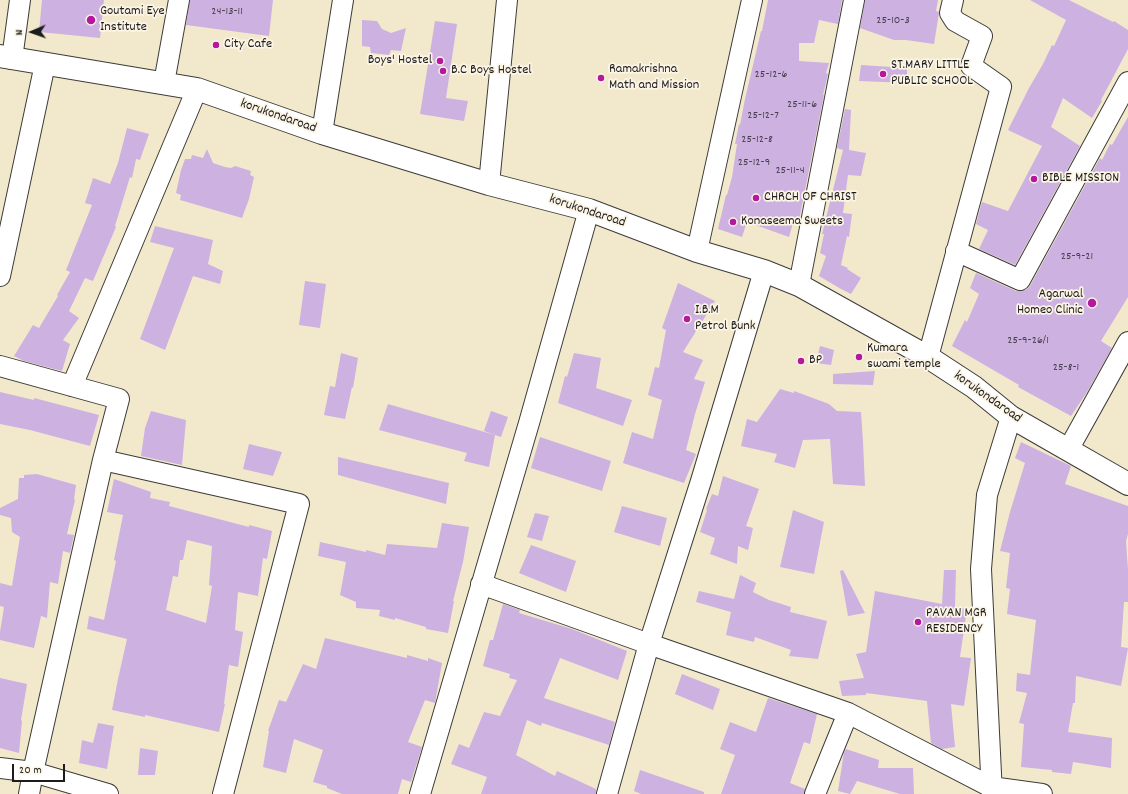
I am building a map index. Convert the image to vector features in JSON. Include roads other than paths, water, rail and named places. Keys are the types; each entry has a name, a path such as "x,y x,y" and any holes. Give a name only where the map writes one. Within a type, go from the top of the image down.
{"main road":[{"name":"korukondaroad","path":"6,58 197,89 322,133 489,184 589,210 697,251 764,271 799,285 928,357 974,387 1011,417 1128,484"}],"street":[{"path":"6,58 20,0"},
{"path":"164,83 179,0"},
{"path":"322,133 344,0"},
{"path":"489,184 507,0"},
{"path":"697,251 752,0"},
{"path":"799,285 854,0"},
{"path":"928,357 1001,87 971,66 982,36 955,21 950,13 953,0"},
{"path":"0,276 45,64"},
{"path":"956,251 1020,280 1128,82"},
{"path":"72,386 197,89"},
{"path":"420,794 529,422 589,210"},
{"path":"607,794 649,644 701,481 764,271"},
{"path":"1068,450 1128,342"},
{"path":"0,366 119,398 103,460 29,794"},
{"path":"992,791 981,569 987,495 1011,417"},
{"path":"103,460 299,504 223,794"},
{"path":"481,584 848,713 992,791 1042,794"},
{"path":"815,794 848,713"},
{"path":"0,768 33,772 108,794"}],"place":[{"name":"Goutami Eye Institute","path":"91,20"},
{"name":"City Cafe","path":"216,45"},
{"name":"Boys' Hostel","path":"440,61"},
{"name":"B.C Boys Hostel","path":"443,71"},
{"name":"ST.MARY LITTLE PUBLIC SCHOOL","path":"883,74"},
{"name":"Ramakrishna Math and Mission","path":"601,78"},
{"name":"BIBLE MISSION","path":"1034,179"},
{"name":"CHRCH OF CHRIST","path":"756,198"},
{"name":"Konaseema Sweets","path":"733,222"},
{"name":"Agarwal Homeo Clinic","path":"1092,303"},
{"name":"I.B.M Petrol Bunk","path":"687,319"},
{"name":"Kumara swami temple","path":"859,357"},
{"name":"BP","path":"801,361"},
{"name":"PAVAN MGR RESIDENCY","path":"918,622"}]}
